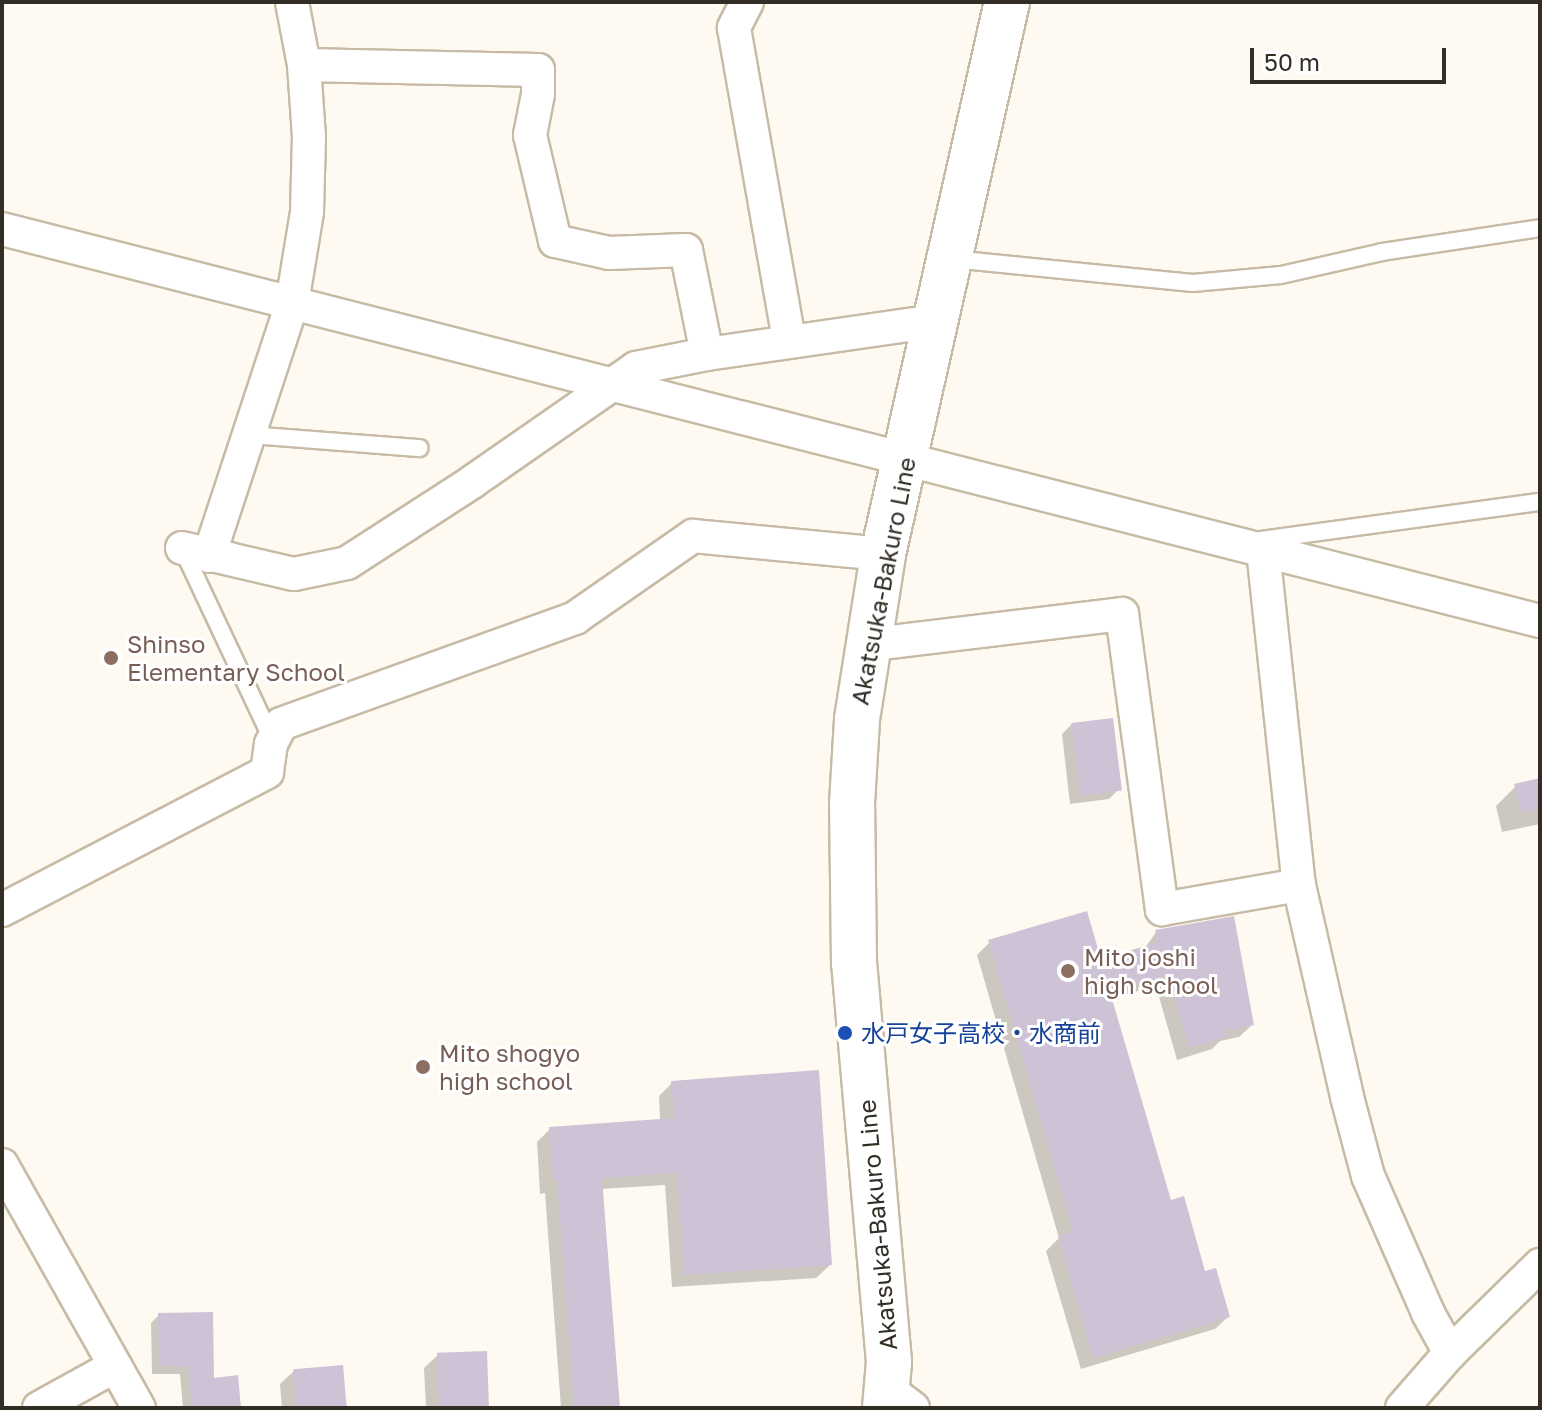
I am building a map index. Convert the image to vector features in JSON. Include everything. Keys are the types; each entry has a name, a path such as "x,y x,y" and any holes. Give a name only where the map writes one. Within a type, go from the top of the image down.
{"main road":[{"name":"Akatsuka-Bakuro Line","path":"896,1402 854,963 852,804 866,645 883,554 1007,2"}],"street":[{"path":"292,2 304,65 309,137 307,212 292,303 250,435 196,552 294,574 347,563 614,386 636,368 789,340 935,321"},
{"path":"747,2 734,28 789,340"},
{"path":"304,65 538,70 538,94 530,135 555,241 609,253 686,250 707,354"},
{"path":"2,229 1540,621"},
{"path":"2,910 267,772 273,741 281,724 575,618 693,536 883,554"},
{"path":"1263,550 1299,885 1368,1176 1428,1313 1450,1353"},
{"path":"866,645 1122,614 1162,909 1299,885"},
{"path":"2,1165 139,1408"},
{"path":"1402,1408 1450,1353 1540,1265"},
{"path":"39,1408 115,1366"}],"lane":[{"path":"948,259 1193,283 1281,275 1382,252 1540,228"},
{"path":"250,435 420,448"},
{"path":"1263,550 1261,540 1540,502"},
{"path":"196,552 273,741"}],"building":[{"path":"1113,718 1122,790 1080,796 1071,723"},
{"path":"1540,778 1540,809 1521,813 1514,784"},
{"path":"1087,911 1101,959 1159,942 1155,930 1234,916 1254,1025 1225,1031 1227,1037 1189,1048 1168,975 1110,992 1171,1200 1184,1196 1205,1271 1216,1268 1230,1317 1093,1358 1058,1236 1073,1232 988,940"},
{"path":"819,1070 832,1265 684,1275 677,1173 602,1178 620,1408 574,1408 557,1181 553,1181 549,1127 674,1118 671,1081"},
{"path":"213,1312 214,1378 238,1375 241,1408 192,1408 188,1366 159,1366 158,1313"},
{"path":"487,1351 489,1408 439,1408 437,1353"},
{"path":"343,1365 347,1408 297,1408 293,1369"}],"place":[{"name":"Shinso Elementary School","path":"111,658"},
{"name":"Mito joshi high school","path":"1068,971"},
{"name":"水戸女子高校・水商前","path":"845,1033"},
{"name":"Mito shogyo high school","path":"423,1067"}]}
